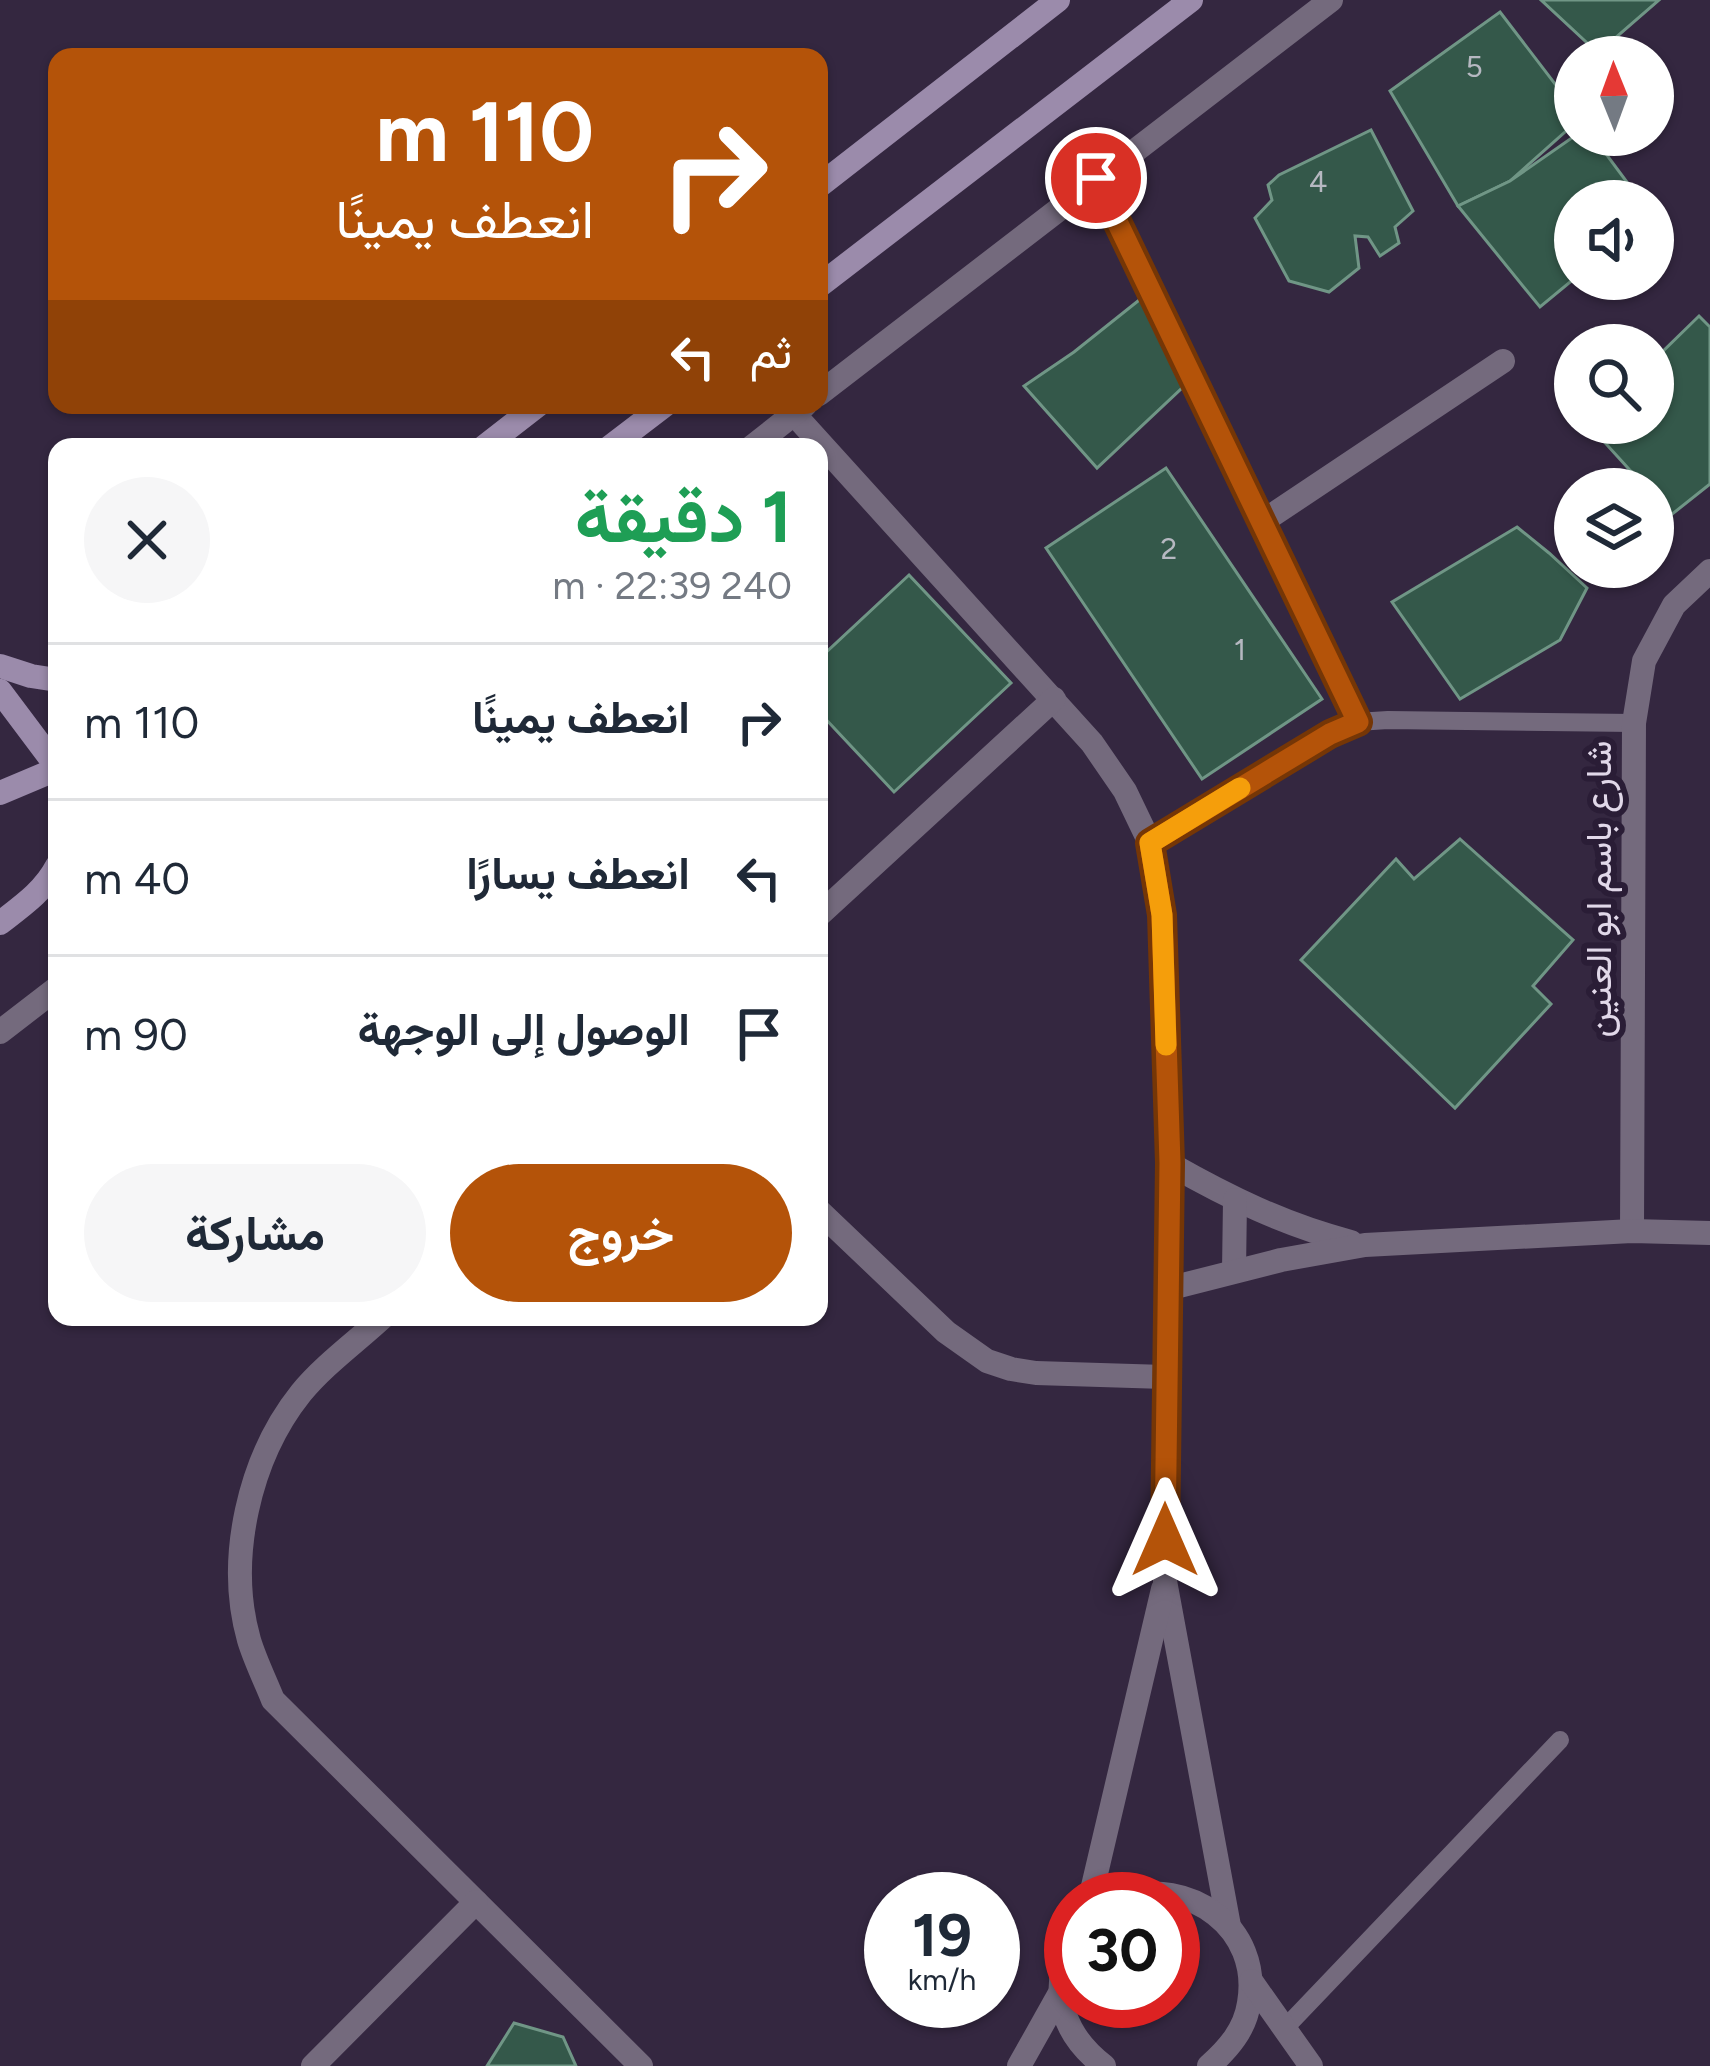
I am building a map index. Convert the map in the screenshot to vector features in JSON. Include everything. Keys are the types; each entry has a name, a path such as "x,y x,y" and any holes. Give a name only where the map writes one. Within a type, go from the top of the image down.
{"street":[{"path":"828,179 1058,0"},
{"path":"828,279 1191,0"},
{"path":"828,387 1331,0"},
{"path":"1096,178 1358,722"},
{"path":"1262,522 1503,361"},
{"path":"496,438 526,414"},
{"path":"622,438 653,414"},
{"path":"764,438 795,414"},
{"path":"804,414 825,438"},
{"path":"828,442 1092,743 1125,791 1150,843 1162,915 1170,1163 1165,1581 1229,1926 1247,1961 1251,1981 1241,2028 1209,2066"},
{"name":"شارع باسم ابو العنين","path":"1633,1231 1634,723 1644,661 1674,605 1710,571"},
{"path":"0,666 48,679"},
{"path":"0,691 48,756"},
{"path":"828,907 1054,699"},
{"path":"0,793 48,772"},
{"path":"0,923 48,880"},
{"path":"0,1032 48,995"},
{"path":"1170,1163 1277,1219 1365,1245"},
{"path":"1234,1200 1234,1271"},
{"path":"828,1220 946,1332 987,1361 1036,1373 1165,1378"},
{"path":"1167,1288 1365,1245 1633,1231 1710,1233"},
{"path":"373,1326 302,1393 268,1445 247,1504 242,1549 248,1638 273,1700 641,2066"},
{"path":"1096,1872 1165,1581"},
{"path":"313,2066 476,1902"},
{"path":"1200,1903 1229,1926"},
{"path":"1251,1981 1311,2066"},
{"path":"1019,2066 1044,2021"},
{"path":"1070,2028 1085,2052 1104,2066"}],"lane":[{"path":"1150,843 1330,734 1358,722 1634,723"},
{"path":"1285,2028 1560,1740"}],"building":[{"path":"1541,0 1659,0 1618,36 1580,36"},
{"path":"1500,12 1554,83 1554,142 1510,181 1458,206 1390,91"},
{"path":"1371,130 1413,211 1395,227 1399,243 1380,256 1368,237 1355,236 1359,268 1329,292 1289,281 1255,218 1272,200 1268,185 1279,175"},
{"path":"1554,150 1554,156 1608,156 1625,180 1554,180 1554,295 1540,307 1458,206 1510,181"},
{"path":"1148,293 1183,387 1097,468 1024,386"},
{"path":"1699,316 1710,327 1710,484 1674,513 1674,468 1628,468 1606,444 1674,444 1674,340"},
{"path":"1166,468 1322,699 1202,779 1046,548"},
{"path":"1517,527 1554,558 1554,588 1587,588 1560,640 1460,699 1392,602"},
{"path":"909,575 1011,683 894,792 828,722 828,651"},
{"path":"1460,839 1573,940 1533,986 1551,1004 1455,1108 1301,960 1396,859 1414,879"},
{"path":"514,2023 563,2037 576,2066 487,2066"}],"slow traffic":[{"path":"1166,1045 1162,915 1150,843 1240,788"}],"route":[{"path":"1096,178 1358,722 1330,734 1150,843 1162,915 1170,1163 1165,1540"}]}
